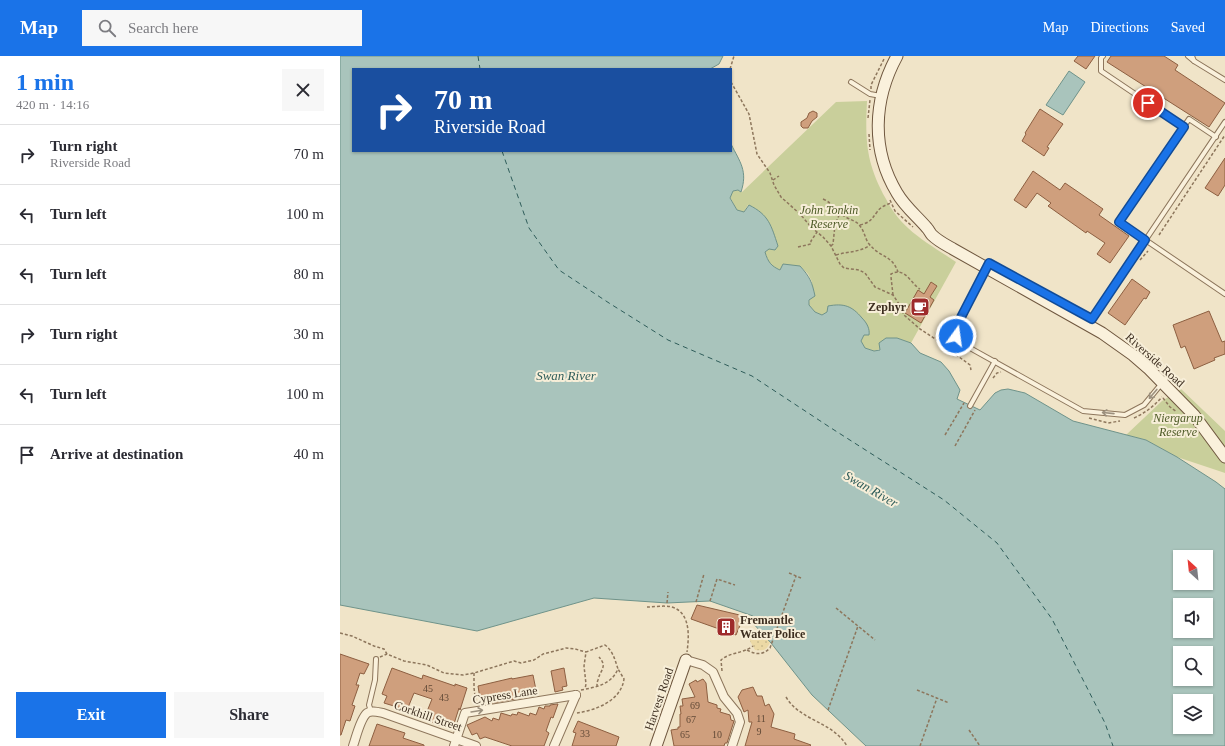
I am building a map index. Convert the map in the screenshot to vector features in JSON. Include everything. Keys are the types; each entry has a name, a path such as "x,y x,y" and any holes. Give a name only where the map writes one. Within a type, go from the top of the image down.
{"street":[{"name":"Riverside Road","path":"897,56 883,87 878,120 879,134 885,167 897,193 908,209 927,228 938,232 988,265 1131,345 1165,380 1225,456"},
{"name":"Riverside Road","path":"1165,380 1189,400 1225,446"},
{"path":"686,660 703,665 713,672 724,697 736,713 740,722 732,746"},
{"name":"Harvest Road","path":"656,746 686,660"},
{"path":"554,746 576,695"},
{"name":"Cypress Lane","path":"455,743 465,713 576,695"},
{"path":"354,746 363,719 367,713 371,711"},
{"name":"Corkhill Street","path":"371,711 382,713 455,743 476,746"}],"lane":[{"path":"1102,56 1101,71 1184,127"},
{"path":"1188,56 1225,80"},
{"path":"1192,56 1194,61"},
{"path":"851,82 870,94 881,96"},
{"path":"1216,137 1189,119 1119,222 1225,294"},
{"path":"1090,322 1225,122"},
{"path":"988,265 956,327 956,336 961,343 1082,411 1125,415 1144,405 1165,380"},
{"path":"970,406 995,361"},
{"path":"371,711 369,705 375,680 376,659"}],"path":[{"path":"730,68 734,56"},
{"path":"732,84 749,114 757,154 770,173 781,197 831,246 840,264 844,268 858,270 865,273 875,287 893,295"},
{"path":"1159,235 1225,135"},
{"path":"773,180 779,176"},
{"path":"823,199 832,204 840,213 860,225 870,245 880,254 894,262 898,272"},
{"path":"860,225 869,222 881,208 891,203"},
{"path":"831,246 834,244 835,225 840,213"},
{"path":"798,247 811,244 811,241 817,232"},
{"path":"836,255 860,251 870,245"},
{"path":"1139,262 1148,251"},
{"path":"920,289 915,286 910,278 904,274 898,272 891,274 893,295 904,315 920,330 961,357 970,365 971,370"},
{"path":"945,435 964,403"},
{"path":"955,446 976,409"},
{"path":"789,573 801,578"},
{"path":"696,602 704,574"},
{"path":"747,650 753,653 761,654 770,648 796,576"},
{"path":"710,601 717,579 735,585"},
{"path":"667,603 668,592"},
{"path":"647,607 662,606 673,608 681,612 690,634 686,660"},
{"path":"836,608 875,640"},
{"path":"828,710 858,626"},
{"path":"340,633 352,636 384,649 388,654 404,661 427,665 444,673 463,675 514,661 521,663 534,660 543,654 566,648 575,648 586,652 605,645 609,648 624,679 617,695 595,710 568,714"},
{"path":"713,672 722,671 722,660 725,657 747,650 753,646"},
{"path":"584,689 586,684 584,666 586,652"},
{"path":"597,687 598,678 603,671 604,665 599,657"},
{"path":"576,695 578,690 597,687 608,682 618,669"},
{"path":"474,673 476,711"},
{"path":"918,690 949,703"},
{"path":"786,697 791,705 797,710 831,729 843,739 847,746"},
{"path":"920,746 937,698"},
{"path":"969,730 980,746"}],"green space":[{"name":"John Tonkin Reserve","path":"867,101 866,128 868,152 874,174 888,203 898,218 913,233 956,262 911,343 897,338 880,349 874,351 865,348 861,341 864,335 828,313 822,315 815,312 809,305 812,282 808,274 800,266 788,269 778,269 770,264 765,252 768,249 748,205 744,212 737,210 730,197 733,191 738,190 742,192 836,102"},
{"name":"Niergarup Reserve","path":"1181,389 1225,431 1225,473 1177,457 1146,440 1126,435 1162,401"}],"sand":[{"path":"760,632 770,642 768,647 765,649 755,650 750,638"}],"water":[{"name":"Swan River","path":"340,56 723,56 719,64 712,68 352,68 352,152 732,152 732,146 742,167 744,178 741,192 738,190 733,191 730,198 737,210 744,212 749,205 761,213 768,221 778,246 775,250 769,249 765,252 769,261 774,267 780,270 783,264 800,266 813,287 815,296 809,300 809,305 815,312 822,315 827,312 828,306 839,305 847,306 855,311 864,320 869,328 869,335 864,335 861,341 865,348 874,351 880,350 879,343 886,338 897,338 911,343 920,353 941,362 949,371 960,390 957,399 980,410 995,393 1001,390 1008,389 1025,393 1073,421 1146,440 1177,457 1225,489 1225,746 866,746 812,695 771,643 751,621 753,616 710,601 667,603 594,598 477,631 340,605"},
{"path":"1069,71 1085,82 1063,115 1046,105"}],"building":[{"path":"1078,56 1095,56 1086,69 1074,61"},
{"path":"1111,56 1164,56 1178,65 1175,70 1225,103 1209,127 1107,62"},
{"path":"1040,109 1063,124 1047,147 1049,148 1044,156 1022,141 1026,134 1025,133"},
{"path":"813,111 817,113 817,117 812,121 808,128 803,128 801,126 801,122 807,118 809,113"},
{"path":"1225,158 1225,185 1218,196 1205,188"},
{"path":"1033,171 1060,190 1065,183 1103,209 1099,215 1129,236 1110,263 1097,254 1105,243 1087,231 1086,233 1048,206 1051,203 1037,193 1026,208 1014,200"},
{"path":"1132,279 1150,292 1125,325 1108,313"},
{"name":"Zephyr","path":"931,282 937,286 930,297 934,300 921,323 905,313 918,290 924,294"},
{"path":"1209,311 1222,342 1225,341 1225,354 1194,369 1185,346 1181,348 1173,325"},
{"name":"Fremantle Water Police","path":"697,605 744,616 736,635 691,619"},
{"path":"340,654 369,664 364,674 360,673 356,685 359,685 352,705 355,706 350,721 346,720 341,735 340,735"},
{"path":"392,668 422,679 423,675 455,686 455,684 467,688 453,727 445,724 444,727 424,719 432,699 414,693 407,710 384,703 387,696 382,694"},
{"path":"564,668 567,686 562,687 563,690 555,692 551,671"},
{"path":"533,675 537,695 481,705 478,686"},
{"path":"703,679 706,683 708,702 717,705 717,708 721,709 720,712 730,715 731,720 734,721 727,743 725,743 724,746 674,746 671,730 678,729 678,727 680,727 680,706 683,706 682,699 695,697 689,684 696,680 697,682"},
{"path":"753,687 757,696 762,696 765,706 769,704 774,714 771,727 795,734 794,739 811,745 810,746 745,746 752,722 749,722 748,710 744,712 738,697 742,690"},
{"path":"558,704 546,731 549,733 544,746 512,746 485,737 480,739 477,733 472,735 467,725 485,717 492,721 493,718 499,720 501,713 511,716 512,714 517,715 518,712 529,716 530,713 536,715 539,707 544,709 545,706"},
{"path":"578,721 619,737 616,746 572,746 576,733 573,732"},
{"path":"377,724 405,733 403,738 424,746 369,746"}],"ferry route":[{"path":"478,56 480,68"},
{"path":"502,152 529,228 559,270 668,340 752,376 944,500 997,543 1052,619 1105,723 1113,746"}],"place":[{"name":"Zephyr","path":"920,307"},
{"name":"Fremantle Water Police","path":"726,627"}],"route":[{"path":"956,336 956,327 989,263 1092,319 1145,240 1119,222 1184,127 1148,103"}]}
